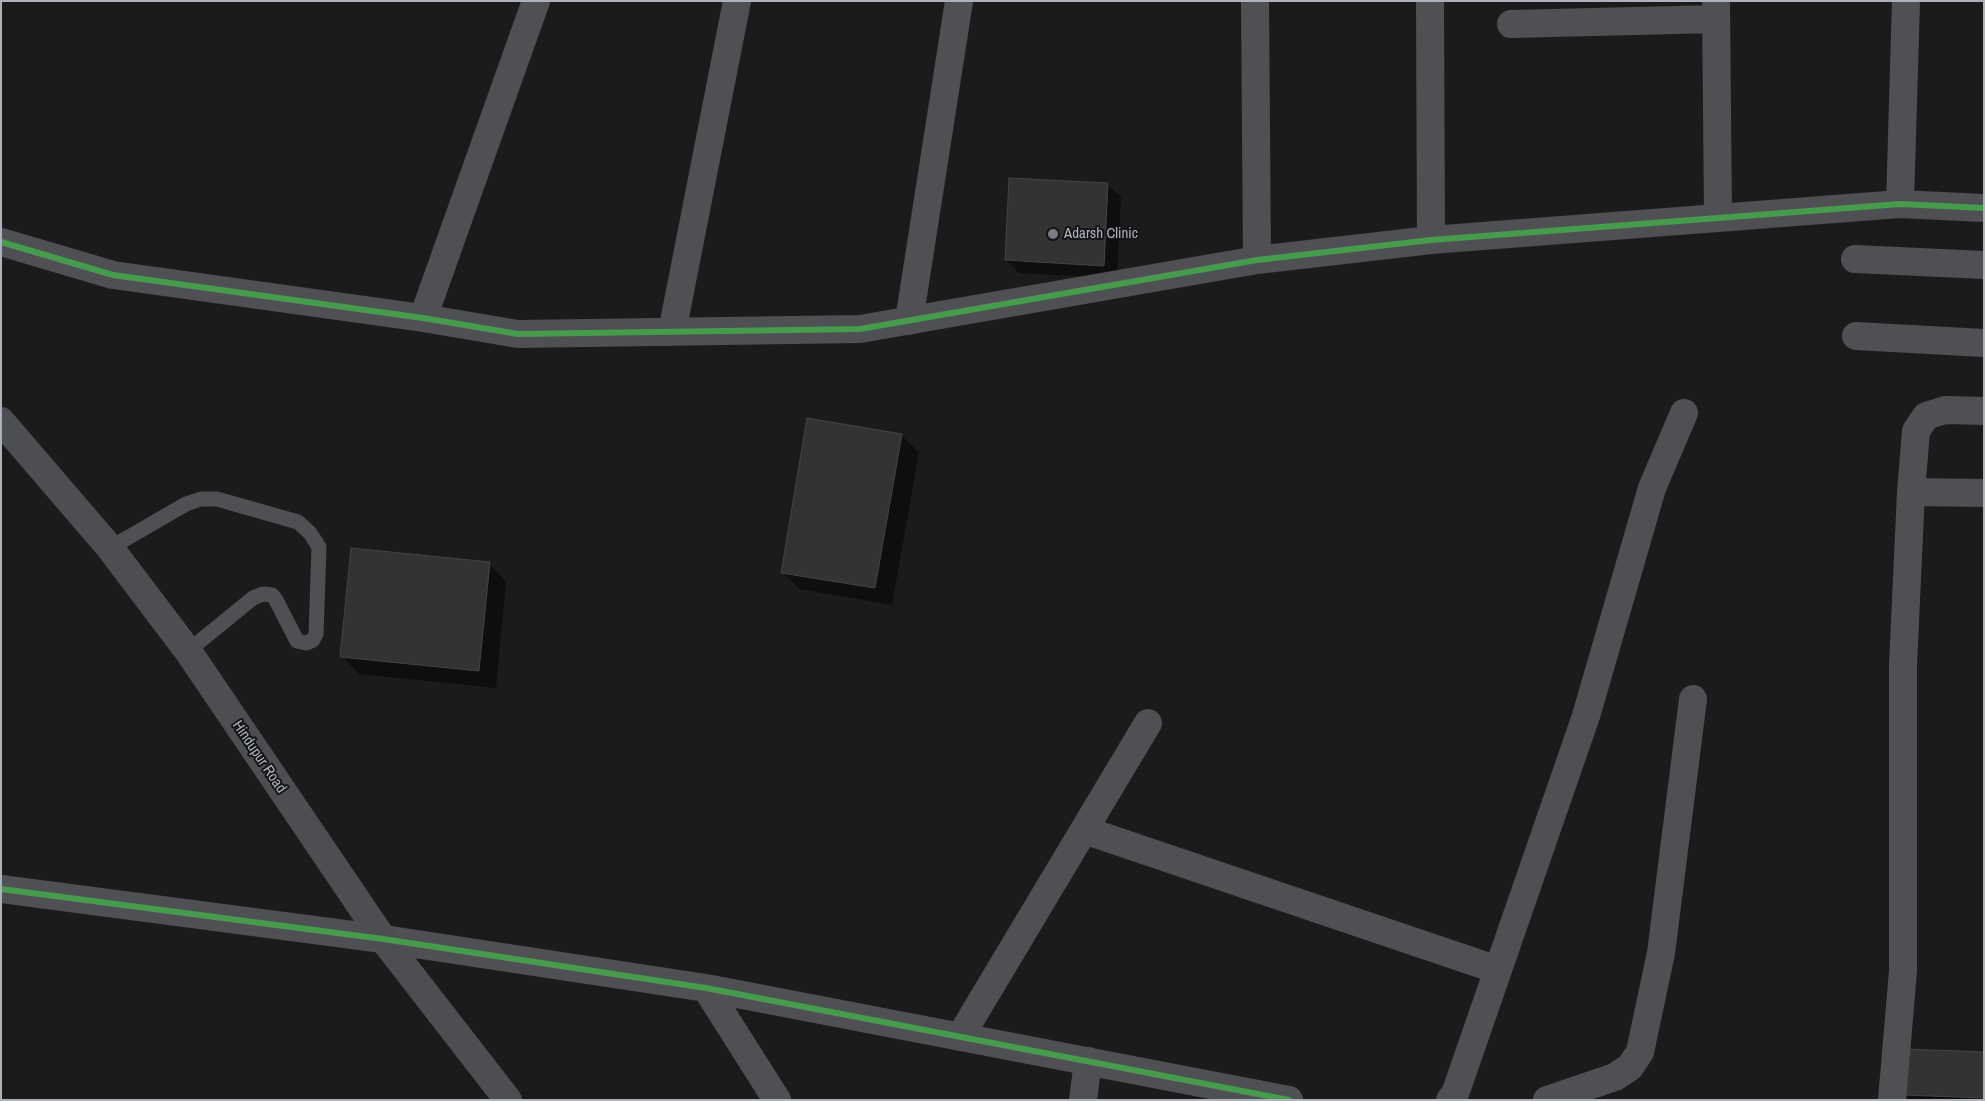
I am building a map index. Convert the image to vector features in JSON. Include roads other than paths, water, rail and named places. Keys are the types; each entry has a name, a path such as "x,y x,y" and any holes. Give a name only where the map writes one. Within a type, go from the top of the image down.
{"street":[{"path":"423,318 536,1"},
{"path":"672,332 737,1"},
{"path":"909,321 959,1"},
{"path":"1255,1 1257,260"},
{"path":"1430,1 1431,240"},
{"path":"1900,204 1906,1"},
{"path":"1510,24 1716,10 1718,217"},
{"path":"1,242 113,275 423,318 518,334 860,330 1257,260 1431,240 1900,204 1984,208"},
{"path":"1855,259 1984,264"},
{"path":"1856,336 1984,342"},
{"path":"1892,1100 1904,971 1903,665 1911,492 1916,431 1926,416 1945,410 1984,411"},
{"path":"1450,1100 1455,1094 1586,716 1652,488 1684,413"},
{"name":"Hindupur Road","path":"1,421 110,548 188,652 383,939 508,1100"},
{"path":"1911,492 1984,493"},
{"path":"1547,1100 1614,1077 1630,1068 1640,1052 1661,954 1694,698"},
{"path":"960,1037 1148,723"},
{"path":"1084,830 1498,970"},
{"path":"1,889 383,939 706,988 1288,1100"},
{"path":"706,988 777,1100"},
{"path":"1083,1100 1088,1061"}],"lane":[{"path":"110,548 186,504 201,499 217,499 298,522 310,533 319,547 316,634 313,640 306,643 297,641 276,600 272,595 263,594 253,598 188,652"}],"place":[{"name":"Adarsh Clinic","path":"1053,234"}]}
